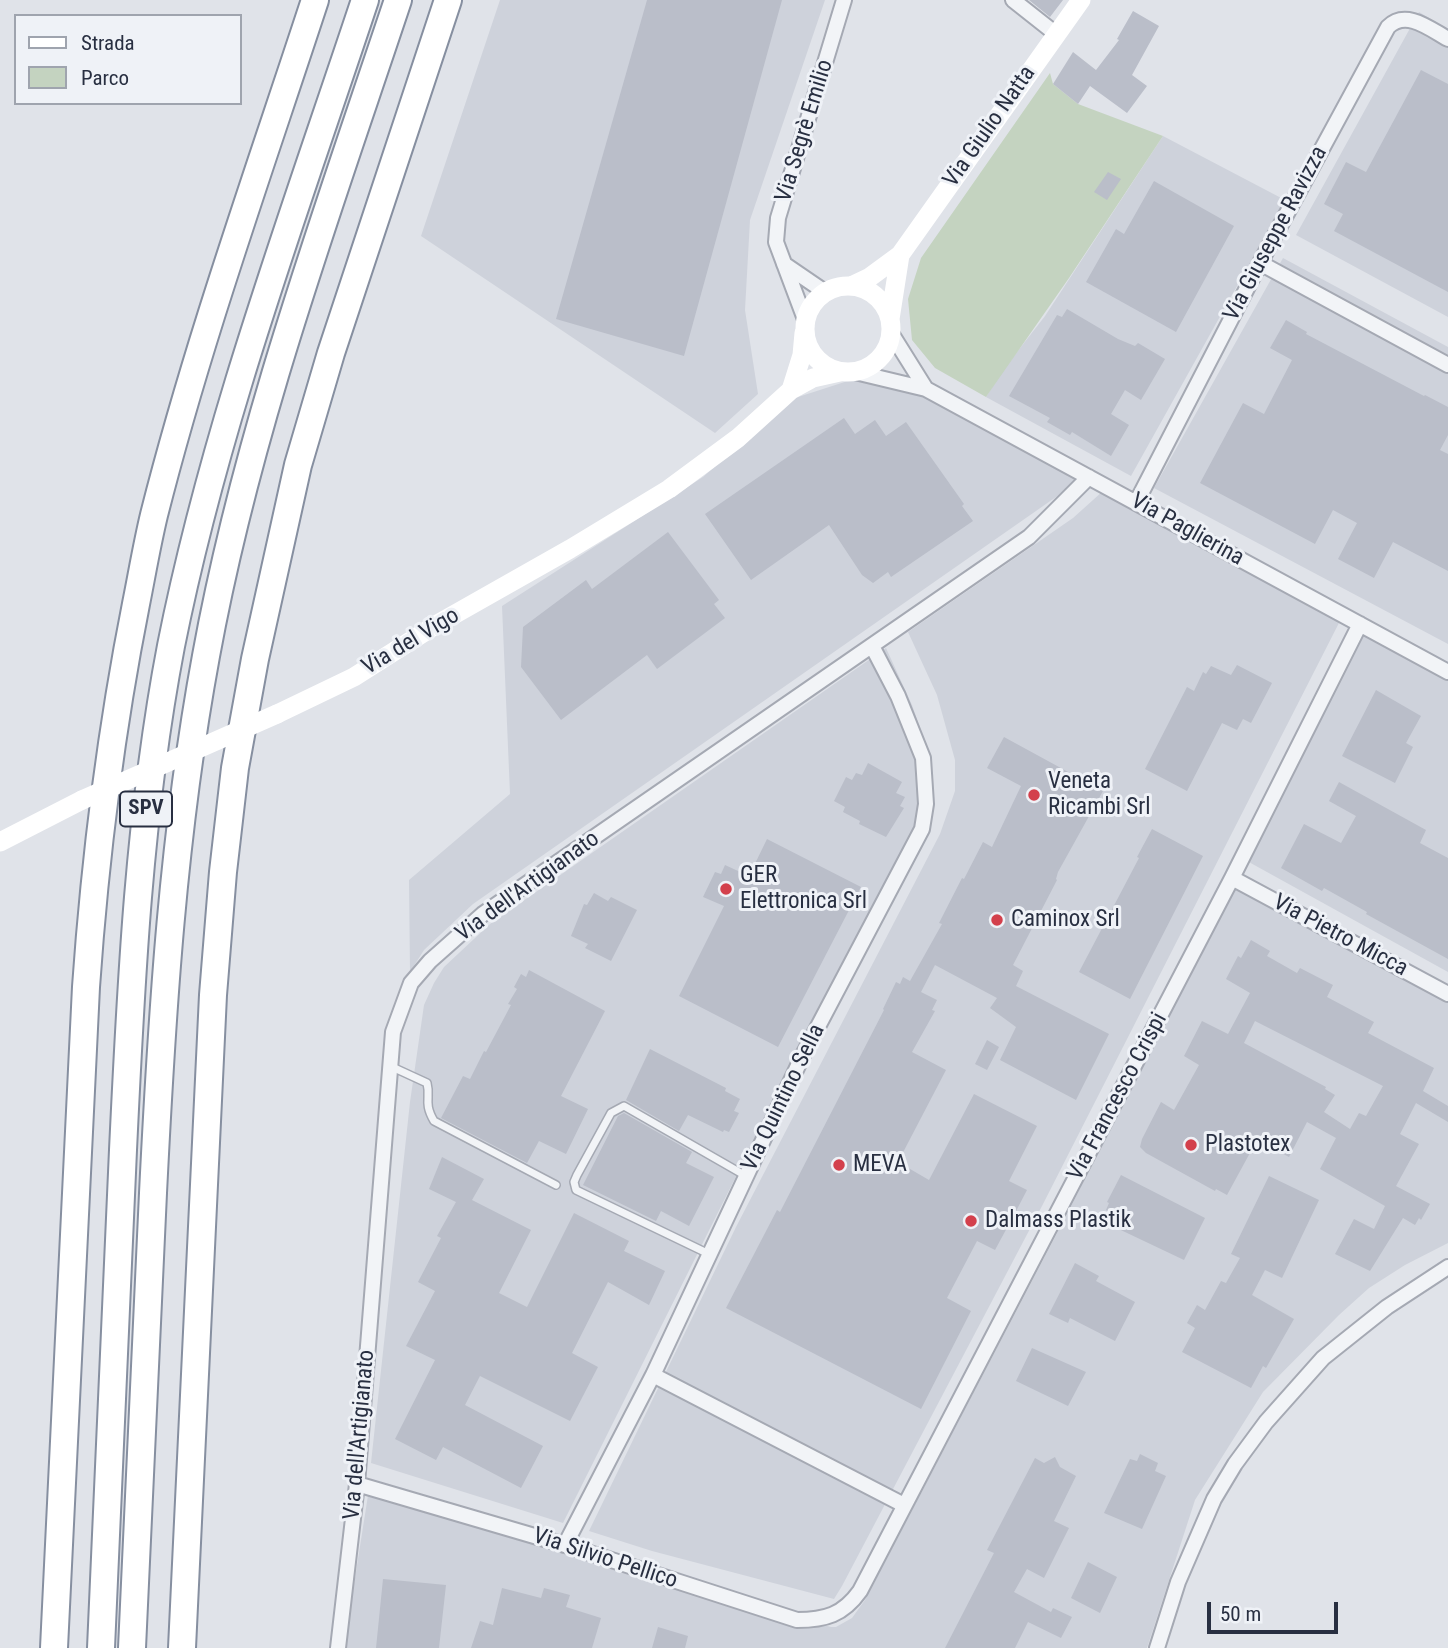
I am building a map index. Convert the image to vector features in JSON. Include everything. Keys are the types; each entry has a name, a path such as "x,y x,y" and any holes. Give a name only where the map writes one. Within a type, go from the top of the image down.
{"highway":[{"path":"54,1648 86,987 94,877 111,745 153,518 183,408 218,292 316,0"},
{"name":"SPV","path":"101,1648 132,954 143,830 156,739 188,569 220,441 248,347 365,0"},
{"name":"SPV","path":"132,1648 164,987 177,846 189,756 224,569 258,432 300,295 398,0"},
{"path":"182,1648 213,995 235,768 255,659 298,466 331,353 448,0"}],"street":[{"name":"Via Segrè Emilio","path":"805,325 776,242 778,218 844,0"},
{"path":"1013,0 1056,34"},
{"name":"Via Giulio Natta","path":"851,286 900,255 1081,0"},
{"name":"Via Giuseppe Ravizza","path":"1136,503 1260,263 1388,27 1393,22 1404,19 1418,23 1448,39"},
{"name":"Via Giulio Natta","path":"891,326 900,255"},
{"path":"783,263 825,292"},
{"path":"1260,263 1448,365"},
{"path":"851,286 865,289 876,296 885,307 891,326 888,346 881,358 869,367 848,372 826,367 815,357 807,344 805,325 815,301 825,292 851,286"},
{"name":"Via del Vigo","path":"791,390 802,355 805,325"},
{"name":"Via Paglierina","path":"891,326 926,389"},
{"name":"Via Paglierina","path":"848,372 926,389 1448,672"},
{"name":"Via del Vigo","path":"0,842 82,800 354,677 434,626 669,489 764,417 791,390 813,378 848,372"},
{"name":"Via dell'Artigianato","path":"338,1648 357,1484 393,1032 411,983 430,961 483,914 1029,537 1089,477"},
{"name":"Via Francesco Crispi","path":"851,1604 1232,878 1360,624"},
{"name":"Via Quintino Sella","path":"565,1545 653,1375 803,1055 922,829 926,804 923,758 898,696 872,646"},
{"name":"Via Pietro Micca","path":"1232,878 1448,994"},
{"path":"1157,1648 1178,1582 1214,1499 1235,1464 1266,1422 1322,1358 1387,1307 1448,1267"},
{"path":"653,1375 904,1505"},
{"name":"Via Silvio Pellico","path":"357,1484 565,1545 797,1620 817,1620 851,1604"}],"lane":[{"path":"390,1066 427,1083 429,1089 426,1102 433,1122 556,1185"},
{"path":"710,1254 576,1190 574,1182 577,1175 611,1113 624,1106 747,1176"}],"shaded area":[{"path":"500,0 825,0 750,220 745,310 758,394 715,433 421,236"},
{"path":"1419,12 1448,29 1448,317 1296,235"},
{"path":"1163,136 1285,200 1131,476 986,397 1003,370 1045,316"},
{"path":"1283,258 1448,347 1448,644 1154,488"},
{"path":"857,378 930,395 1079,478 1056,497 473,904 424,950 410,972 409,880 510,794 502,606 703,477 792,399"},
{"path":"1103,491 1342,617 1042,1206 834,1599 652,1551 589,1531 736,1227 940,834 955,791 955,760 937,695 908,632 1073,518"},
{"path":"1365,629 1448,674 1448,972 1247,861"},
{"path":"886,648 912,705 925,742 929,764 929,787 916,824 842,964 563,1523 371,1463 410,1102 424,1005 444,967 490,924"},
{"path":"1235,885 1448,1002 1448,1243 1405,1265 1369,1288 1263,1392 1195,1500 1147,1648 344,1648 369,1489 644,1576 831,1627 852,1618 865,1600 1065,1218"}],"green space":[{"path":"1050,73 1053,84 1078,104 1163,136 986,397 935,368 912,340 908,299 921,258"}],"building":[{"path":"647,0 782,0 684,356 556,319"},
{"path":"1029,0 1063,0 1050,17"},
{"path":"1133,11 1159,26 1132,75 1147,86 1127,113 1090,86 1078,104 1053,84 1073,52 1096,70 1119,40 1117,39"},
{"path":"1421,70 1448,84 1448,292 1334,231 1343,214 1324,204 1346,162 1366,172"},
{"path":"1108,172 1121,179 1107,200 1094,192"},
{"path":"1154,181 1234,226 1176,332 1086,282 1116,229 1124,234"},
{"path":"1067,309 1118,339 1135,346 1138,343 1165,359 1141,400 1125,390 1111,414 1129,425 1111,456 1072,432 1070,435 1047,422 1050,418 1009,396 1057,315 1062,317"},
{"path":"1286,320 1307,332 1306,334 1448,407 1448,435 1440,450 1448,454 1448,571 1393,542 1374,578 1338,559 1357,523 1333,510 1315,544 1200,483 1243,403 1264,414 1292,360 1270,348"},
{"path":"844,418 855,434 875,420 886,436 906,422 973,521 891,577 888,572 873,583 862,575 829,525 751,580 705,514"},
{"path":"668,532 719,600 714,604 725,618 657,669 647,655 561,720 521,667 523,627 586,580 592,589"},
{"path":"1237,665 1272,683 1251,723 1243,719 1237,730 1222,723 1187,791 1145,769 1187,687 1194,691 1203,672 1206,674 1211,666 1231,675"},
{"path":"1376,690 1421,716 1406,743 1413,747 1395,783 1342,756"},
{"path":"1004,737 1103,791 1058,872 1057,880 1013,965 1023,971 1016,986 1109,1034 1076,1100 1000,1060 1016,1027 990,1008 997,998 935,965 921,992 937,1000 932,1010 935,1011 912,1052 946,1070 898,1162 929,1180 974,1094 1037,1126 1009,1181 1027,1190 1015,1213 995,1250 977,1241 947,1298 971,1311 921,1409 726,1308 777,1210 780,1212 896,982 900,984 903,977 910,981 983,842 992,847 1021,786 987,768"},
{"path":"868,763 902,782 896,793 905,797 900,806 904,808 886,837 859,824 860,821 843,812 845,807 834,801 846,777 852,780 856,773 862,775"},
{"path":"1339,782 1426,830 1420,843 1448,858 1448,959 1324,888 1322,891 1281,868 1304,824 1341,843 1356,816 1329,801"},
{"path":"1152,829 1203,856 1130,999 1079,972"},
{"path":"767,839 861,887 778,1047 679,996 724,906 703,897 715,872 721,874 725,865 749,876"},
{"path":"594,893 608,901 611,897 637,910 611,961 585,948 588,944 571,936 584,904 587,905"},
{"path":"1251,940 1270,951 1267,956 1297,973 1300,968 1333,985 1327,997 1374,1022 1368,1033 1434,1068 1423,1091 1448,1106 1448,1122 1416,1103 1400,1134 1419,1144 1396,1186 1430,1204 1415,1225 1403,1218 1370,1271 1335,1254 1354,1219 1374,1229 1385,1206 1320,1169 1336,1138 1307,1122 1289,1157 1257,1140 1227,1195 1146,1153 1140,1147 1161,1102 1174,1110 1199,1065 1184,1056 1202,1021 1228,1034 1250,993 1226,979 1238,956 1241,958","holes":["1255,1021 1383,1086 1366,1116 1359,1113 1350,1129 1324,1112 1335,1095 1325,1089 1326,1087 1244,1043"]},
{"path":"529,970 605,1011 561,1096 588,1109 566,1154 539,1141 527,1163 441,1118 463,1076 470,1079 511,1005 508,1004 517,989 514,987 521,974 526,977"},
{"path":"987,1040 999,1047 987,1070 975,1064"},
{"path":"650,1049 726,1088 725,1091 740,1099 734,1111 739,1113 729,1132 723,1132 688,1115 679,1131 626,1100"},
{"path":"624,1113 692,1152 686,1163 714,1177 689,1226 661,1211 656,1221 583,1185 618,1116"},
{"path":"442,1157 484,1179 472,1200 531,1230 499,1293 527,1307 574,1213 629,1241 624,1251 665,1271 649,1305 608,1282 572,1353 598,1367 570,1421 480,1376 465,1405 543,1446 521,1488 443,1447 436,1460 395,1439 435,1360 406,1346 435,1291 418,1282 441,1238 437,1236 456,1202 429,1189"},
{"path":"1121,1175 1205,1218 1184,1260 1106,1223 1111,1213 1106,1210 1109,1203 1107,1202"},
{"path":"1269,1176 1319,1200 1282,1278 1265,1270 1252,1295 1294,1319 1266,1368 1263,1366 1251,1388 1182,1352 1195,1328 1187,1323 1197,1305 1205,1310 1221,1281 1226,1283 1240,1258 1231,1254"},
{"path":"1075,1263 1099,1276 1096,1281 1135,1302 1115,1341 1070,1318 1068,1323 1049,1314"},
{"path":"1032,1348 1086,1372 1068,1406 1016,1381"},
{"path":"1140,1454 1158,1463 1155,1471 1166,1476 1142,1529 1104,1513 1130,1459 1137,1461"},
{"path":"1055,1457 1060,1467 1076,1476 1054,1521 1069,1528 1044,1578 1027,1569 1014,1592 1051,1612 1053,1608 1072,1617 1061,1638 1028,1622 1015,1648 945,1648 994,1553 987,1550 1035,1458 1044,1463"},
{"path":"1088,1562 1117,1577 1100,1613 1071,1598"},
{"path":"383,1579 446,1585 439,1648 376,1648"},
{"path":"502,1588 541,1598 544,1588 570,1595 566,1607 601,1618 592,1648 471,1648 480,1621 493,1625"},
{"path":"658,1627 688,1636 685,1648 652,1648"}],"place":[{"name":"Veneta Ricambi Srl","path":"1034,795"},
{"name":"GER Elettronica Srl","path":"726,889"},
{"name":"Caminox Srl","path":"997,920"},
{"name":"Plastotex","path":"1191,1145"},
{"name":"MEVA","path":"839,1165"},
{"name":"Dalmass Plastik","path":"971,1221"}]}
